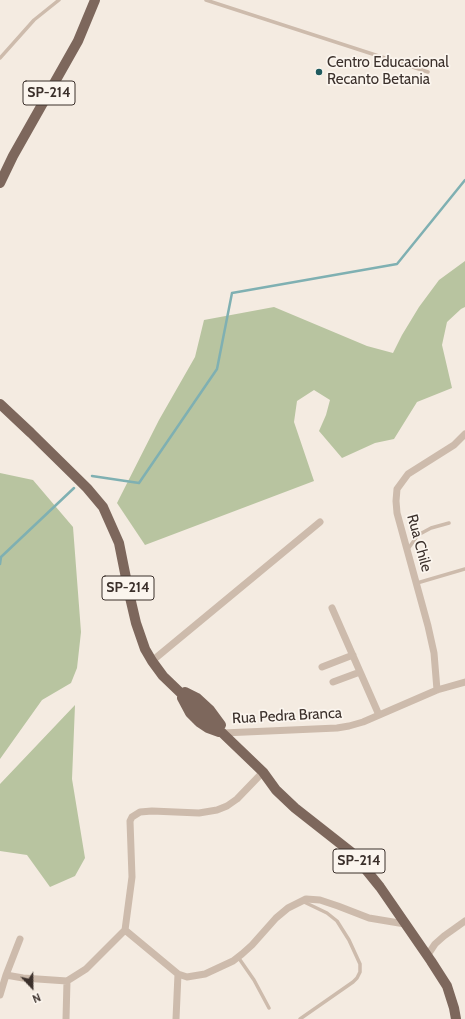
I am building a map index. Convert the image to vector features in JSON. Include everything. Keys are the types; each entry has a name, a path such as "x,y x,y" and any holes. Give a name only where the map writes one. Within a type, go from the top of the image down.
{"main road":[{"name":"SP-214","path":"0,183 13,156 78,41 94,1"},
{"name":"SP-214","path":"0,404 31,432 87,488 103,507 119,543 136,623 144,649 163,676 173,686"},
{"path":"173,686 197,698 210,710 222,727 223,733 208,728 199,722 190,713 173,686"},
{"name":"SP-214","path":"223,733 263,772 276,790 295,808 351,852 380,887 447,986 456,1019"}],"street":[{"name":"Rua Chile","path":"437,690 434,653 428,626 397,513 397,489 408,474 454,445 465,434"},
{"path":"152,661 320,522"},
{"path":"332,608 379,715"},
{"path":"322,667 353,656"},
{"path":"333,682 360,672"},
{"name":"Rua Pedra Branca","path":"223,733 336,728 364,722 437,690 465,682"},
{"path":"6,975 23,978 68,981 86,969 125,930 132,876 130,821 132,817 140,812 152,811 199,813 217,810 227,806 237,799 263,772"},
{"path":"125,930 178,974 187,977 195,977 238,958 276,918 288,908 301,901 312,899 320,900 369,918 405,924"},
{"path":"427,956 435,944 465,921"},
{"path":"0,996 6,975 20,939"},
{"path":"176,1019 178,974"},
{"path":"66,1019 68,981"}],"lane":[{"path":"0,58 34,20 59,0"},
{"path":"206,0 428,72"},
{"path":"407,550 418,535 431,528 449,523"},
{"path":"416,584 465,569"},
{"path":"300,1019 306,1017 353,982 360,972 360,964 349,940 337,921 327,913 301,901"},
{"path":"238,958 254,980 269,1008"}],"green space":[{"path":"465,261 465,307 447,322 442,345 452,388 417,402 394,439 375,443 342,458 319,431 326,415 330,400 314,390 297,401 294,422 314,481 145,545 117,503 159,420 195,357 204,320 274,307 367,346 393,353 419,307 439,280"},
{"path":"0,473 33,480 73,527 81,632 77,668 71,683 42,700 0,759"},
{"path":"75,705 72,779 85,858 75,876 50,887 27,855 0,851 0,784"}],"waterway":[{"path":"92,476 139,483 217,369 232,293 397,264 465,180"},
{"path":"0,564 1,557 74,488"}],"place":[{"name":"Centro Educacional Recanto Betania","path":"319,72"}]}
